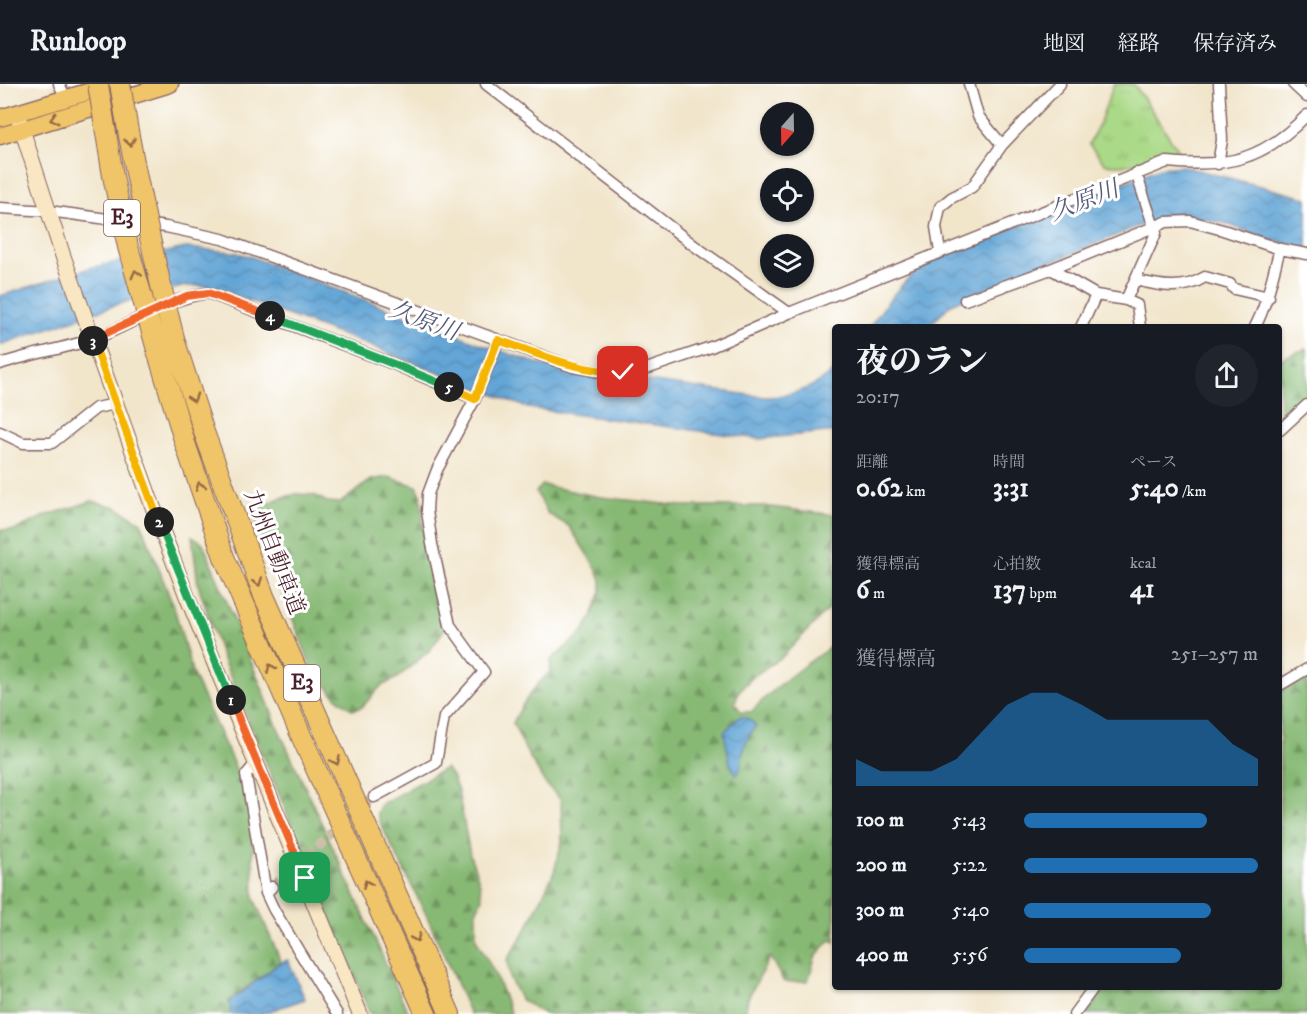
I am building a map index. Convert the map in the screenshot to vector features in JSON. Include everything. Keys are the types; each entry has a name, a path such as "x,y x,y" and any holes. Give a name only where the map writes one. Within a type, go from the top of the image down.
{"highway":[{"name":"九州自動車道","path":"98,84 113,176 156,350 228,567 298,730 426,1014"},
{"name":"九州自動車道","path":"120,84 140,198 176,342 223,486 264,596 450,1014"}],"main road":[{"path":"0,136 62,91 114,84"},
{"path":"0,118 19,121 170,84"}],"street":[{"path":"486,84 692,244 789,313"},
{"path":"969,84 978,116 1002,145"},
{"path":"940,252 936,227 940,207 951,198 972,187 1002,145 1060,84"},
{"path":"1218,164 1222,140 1219,84"},
{"path":"1293,84 1307,97"},
{"path":"0,208 49,212 196,232 496,345 573,367 602,372 638,372 711,347 789,313 1167,162 1195,165 1240,160 1267,148 1292,131 1307,115"},
{"path":"19,121 63,256 188,598 360,1014"},
{"path":"1126,300 1156,233 1136,173"},
{"path":"965,300 1051,269 1166,222 1190,221 1280,249 1307,254"},
{"path":"1256,324 1269,297 1269,285 1280,249"},
{"path":"1051,269 1096,296 1126,300 1137,305 1140,324"},
{"path":"1135,280 1179,287 1198,282 1205,277 1230,284 1234,289 1269,297"},
{"path":"0,364 25,355 93,339 187,296 208,293 396,365 475,399"},
{"path":"1082,324 1096,296"},
{"path":"374,797 436,762 444,717 484,672 450,625 427,511 428,494 437,470 475,399 496,345"},
{"path":"0,432 23,443 52,443 96,408 116,404"},
{"path":"1282,428 1307,405"},
{"path":"1282,684 1307,669"},
{"path":"257,762 246,775 269,890 299,953 337,1014"},
{"path":"1074,1014 1092,990"}],"green space":[{"path":"1114,84 1134,84 1178,150 1143,163 1105,164 1089,144"},
{"path":"1307,348 1307,394 1282,419 1282,358"},
{"path":"388,477 417,486 421,495 425,545 446,627 430,650 397,678 381,686 362,707 353,710 339,700 312,669 255,521 261,507 280,498 296,494 314,495 327,502 340,503 371,480"},
{"path":"542,485 600,497 682,506 763,506 832,515 832,605 782,657 754,676 738,692 735,703 741,712 751,712 791,675 832,646 832,941 830,940 815,957 808,981 784,982 770,957 748,998 745,1014 545,1014 520,999 510,979 507,960 527,928 554,872 562,842 561,800 545,783 513,723 529,696 550,672 551,660 581,634 591,619 601,591 601,580 596,568 569,526 548,514 536,492"},
{"path":"92,501 116,507 141,522 175,611 193,675 252,804 254,898 281,962 229,1001 231,1014 0,1014 0,530 15,530 45,516"},
{"path":"192,536 203,543 278,728 409,1014 370,1014 220,652 198,584"},
{"path":"1307,675 1307,1014 1086,1014 1095,1003 1101,990 1282,990 1282,691"},
{"path":"446,768 458,791 470,855 480,884 482,899 476,912 476,939 495,974 511,1014 470,1014 425,912 379,821 377,813 381,804"}],"water":[{"name":"久原川","path":"1182,166 1307,198 1307,249 1269,240 1224,223 1179,214 1136,227 951,304 931,324 872,324 897,290 932,260 1160,168"},
{"path":"186,248 233,252 551,368 765,397 803,390 832,373 832,431 759,439 528,408 358,341 209,286 185,286 116,305 0,345 0,296 93,267"},
{"path":"739,717 748,719 756,726 745,744 741,768 737,775 730,765 724,732"},
{"path":"288,960 305,999 261,1014 231,1014 229,1002 281,962"}],"tunnel":[{"path":"272,887 374,797"}],"route":[{"path":"305,878 188,598 93,339 187,296 208,293 396,365 475,399 498,340 573,367 602,372 623,372"}]}
